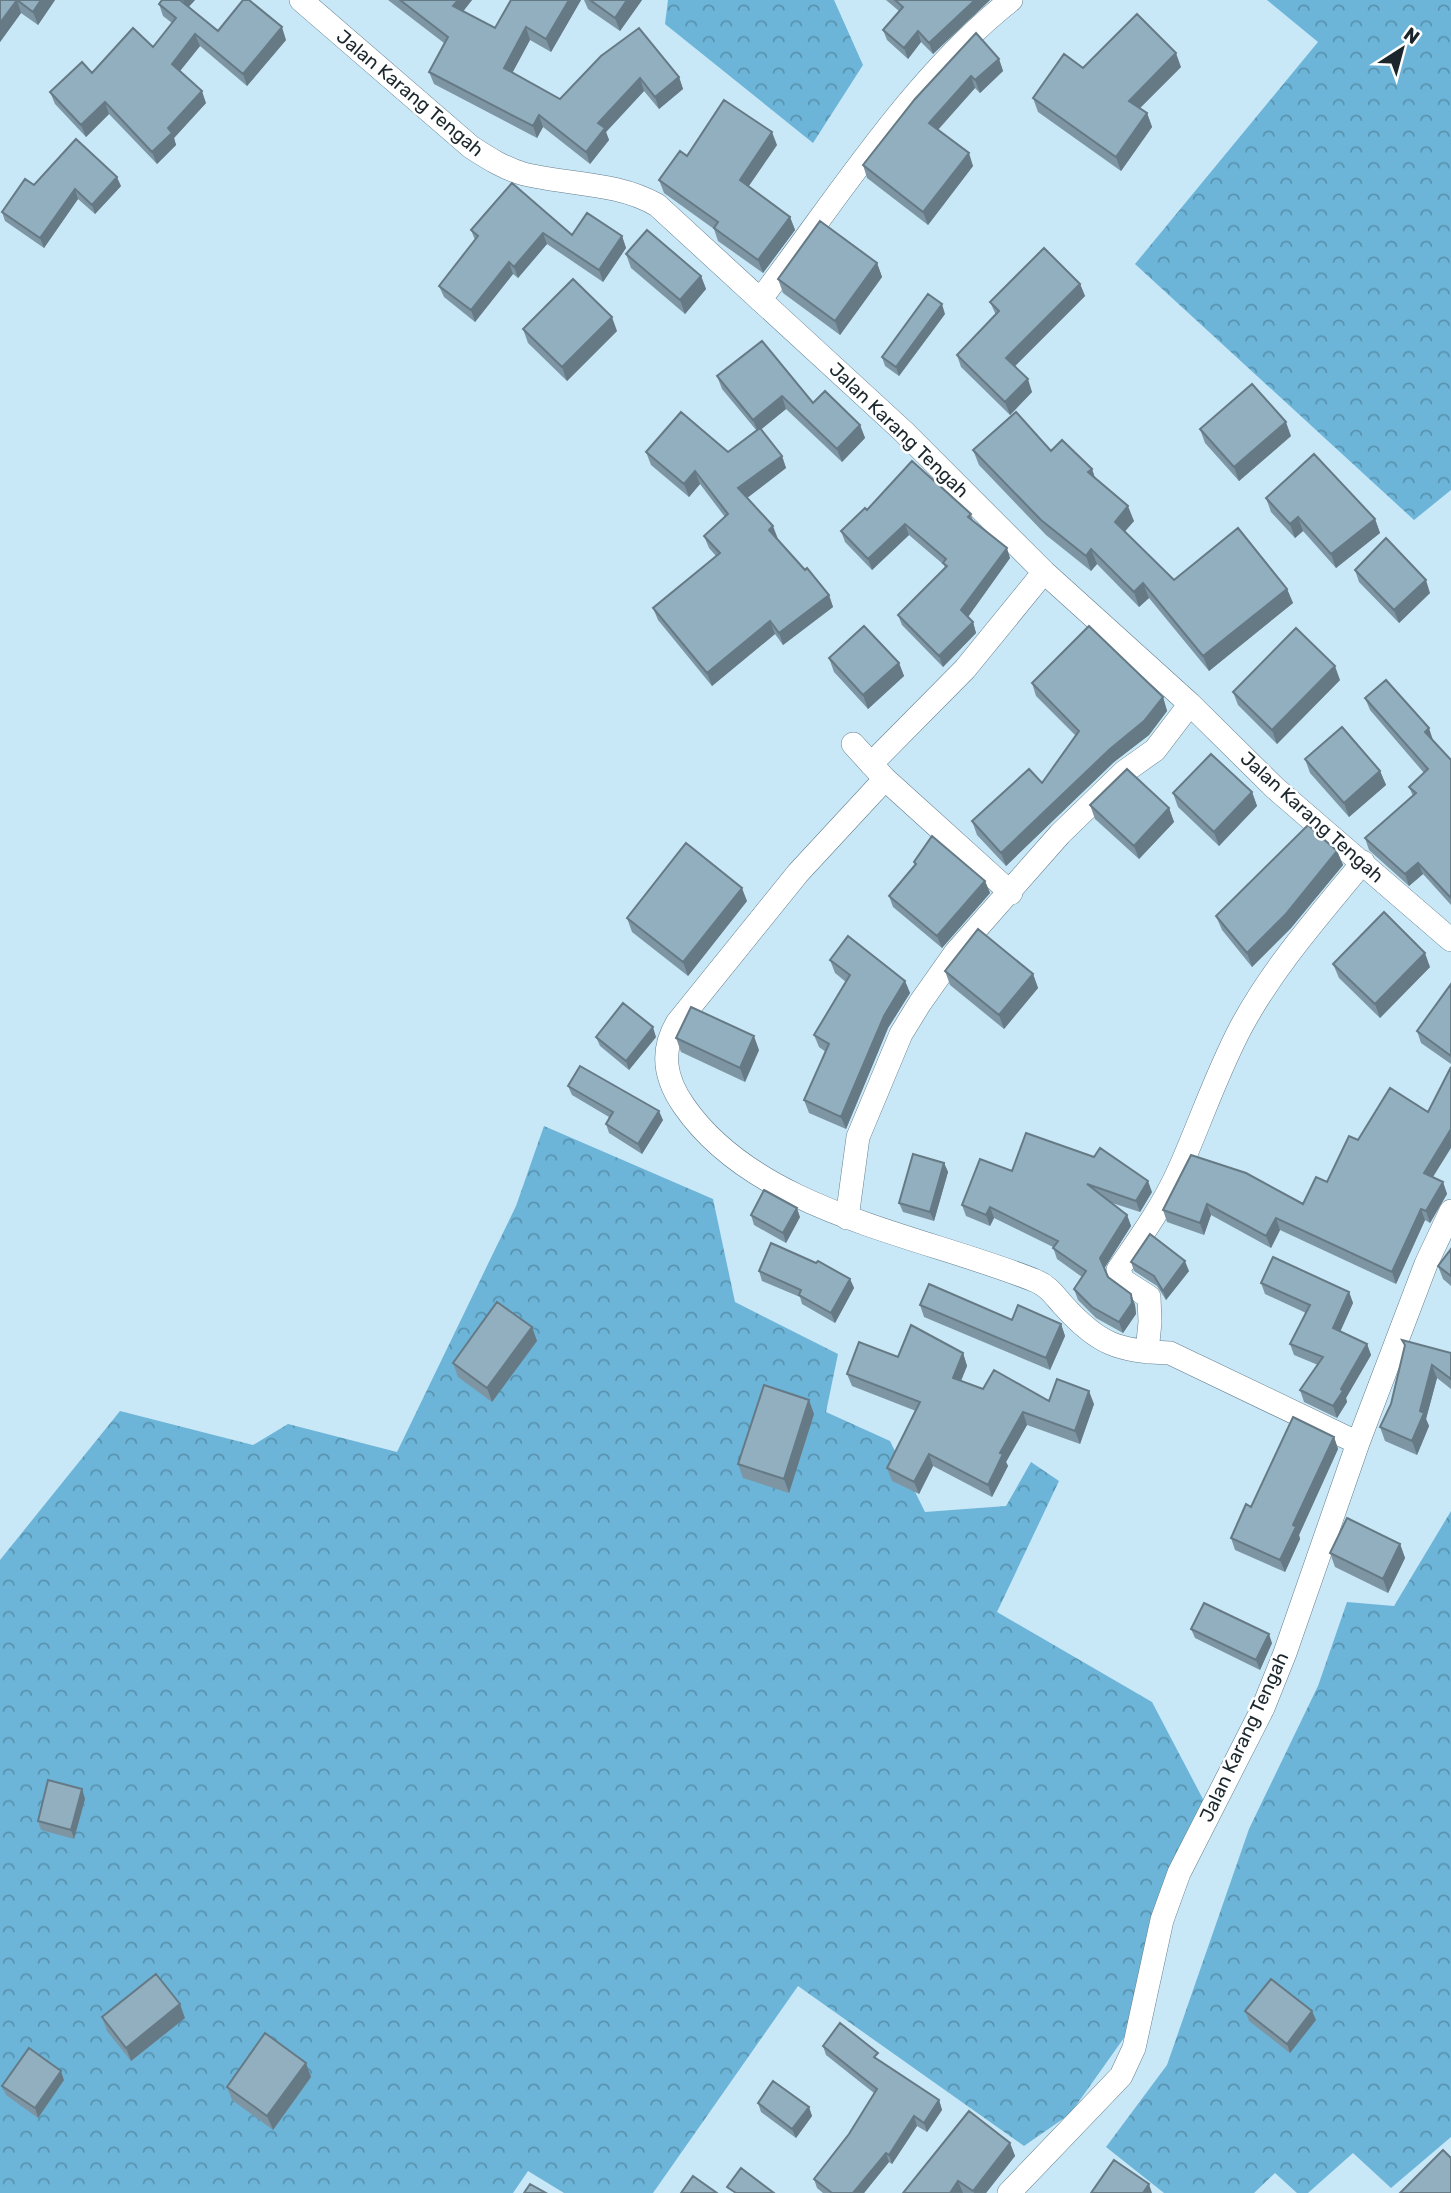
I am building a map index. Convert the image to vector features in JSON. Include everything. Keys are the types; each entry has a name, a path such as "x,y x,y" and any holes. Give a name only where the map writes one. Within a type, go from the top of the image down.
{"street":[{"name":"Jalan Karang Tengah","path":"301,0 487,158 523,174 639,195 657,205 904,431 1044,572 1190,704 1275,788 1451,940"},
{"path":"760,300 910,100 978,25 1011,0"},
{"path":"1044,572 878,771 702,991 671,1034 665,1061 668,1079 678,1098 714,1142 768,1180 847,1218 1040,1282 1104,1342 1116,1348 1170,1353 1358,1443"},
{"path":"847,1218 858,1137 901,1034 956,953 1073,820 1124,772 1155,750 1190,704"},
{"path":"853,744 878,771 1011,893"},
{"path":"1147,1352 1149,1297 1124,1280 1118,1270 1168,1192 1208,1094 1242,1026 1292,947 1363,862"},
{"name":"Jalan Karang Tengah","path":"1009,2193 1121,2076 1134,2048 1162,1920 1179,1873 1263,1708 1285,1653 1358,1443 1426,1264 1451,1211"}],"green space":[{"path":"668,0 834,0 863,65 813,143 665,24"},
{"path":"1267,0 1451,0 1451,490 1414,520 1135,264 1318,42"},
{"path":"544,1126 713,1199 735,1302 838,1354 826,1412 890,1441 925,1512 1006,1506 1031,1462 1059,1481 997,1612 1152,1702 1204,1801 1126,2035 1070,2114 1024,2146 798,1986 653,2193 564,2193 528,2171 513,2193 0,2193 0,1560 120,1411 253,1445 288,1424 397,1452 516,1206"},
{"path":"1451,1511 1451,2137 1391,2188 1353,2153 1308,2193 1297,2193 1275,2173 1254,2193 1164,2193 1106,2147 1167,2065 1249,1829 1318,1686 1347,1602 1394,1606"}],"building":[{"path":"0,0 17,0 0,23"},
{"path":"17,0 41,0 33,12"},
{"path":"162,0 180,0 218,31 243,0 249,0 282,27 243,74 195,34 172,64 202,91 168,128 172,133 152,152 105,102 81,125 50,92 82,62 92,73 133,28 153,47 176,18 159,4"},
{"path":"400,0 458,0 453,6 495,28 511,0 569,0 546,39 526,27 504,68 560,99 601,56 639,28 679,77 655,97 640,78 598,123 605,128 586,152 539,115 533,126 429,72 448,37"},
{"path":"590,0 627,0 615,18"},
{"path":"895,0 975,0 929,43 918,31 904,48 883,30 903,7"},
{"path":"1137,14 1176,53 1129,101 1147,113 1116,157 1033,98 1064,54 1083,68"},
{"path":"976,33 999,59 975,80 971,76 929,123 969,153 923,212 863,165 915,99"},
{"path":"724,100 772,132 740,180 790,217 758,260 714,228 718,222 659,180 680,151 687,156"},
{"path":"76,139 117,177 92,205 75,189 40,238 2,212 25,179 34,185"},
{"path":"512,183 572,235 587,213 622,236 599,270 543,233 514,267 509,262 471,310 439,286 478,236 471,230"},
{"path":"820,221 877,263 835,321 778,279"},
{"path":"647,230 701,276 680,300 626,254"},
{"path":"1044,248 1080,284 1006,358 1028,379 1005,402 957,355 999,311 990,302"},
{"path":"573,279 612,317 562,367 523,329"},
{"path":"928,294 942,304 896,367 882,357"},
{"path":"762,341 813,403 825,391 860,425 837,449 782,396 753,420 717,376"},
{"path":"1252,384 1286,422 1234,467 1200,429"},
{"path":"681,412 728,452 760,428 782,456 738,488 773,526 769,530 805,570 807,568 829,595 779,633 770,621 707,673 653,608 720,553 704,536 728,514 695,471 684,484 646,452"},
{"path":"1016,412 1051,451 1062,440 1092,469 1088,472 1128,506 1115,522 1174,580 1238,528 1287,589 1203,656 1143,583 1134,592 1091,549 1086,556 1041,520 973,450"},
{"path":"1314,454 1375,519 1331,554 1298,517 1290,524 1266,498"},
{"path":"912,461 971,514 968,517 1007,548 961,610 973,622 939,656 898,615 947,566 943,563 946,559 905,524 868,559 841,531 865,508 867,510"},
{"path":"1386,538 1426,580 1394,610 1355,570"},
{"path":"864,626 899,663 863,695 829,658"},
{"path":"1089,626 1163,697 1144,721 1110,749 1001,853 972,821 1029,769 1042,783 1079,731 1032,683"},
{"path":"1296,628 1335,666 1272,730 1233,692"},
{"path":"1386,680 1429,728 1425,732 1451,760 1451,898 1418,863 1405,874 1365,838 1416,793 1409,787 1428,769 1365,698"},
{"path":"1342,727 1380,771 1344,803 1305,759"},
{"path":"1211,754 1252,792 1214,832 1173,793"},
{"path":"1127,769 1169,808 1134,846 1090,805"},
{"path":"1308,825 1337,851 1286,914 1247,953 1216,916"},
{"path":"932,836 985,881 937,936 889,896 916,864 914,862"},
{"path":"686,843 742,888 683,962 627,918"},
{"path":"1384,912 1425,953 1375,1004 1333,964"},
{"path":"978,929 1033,974 999,1015 945,971"},
{"path":"848,936 905,981 884,1016 841,1117 804,1100 829,1044 814,1035 850,975 830,960"},
{"path":"1451,984 1451,1056 1417,1031"},
{"path":"623,1003 653,1027 626,1061 596,1037"},
{"path":"691,1007 754,1036 740,1068 676,1038"},
{"path":"580,1066 659,1111 638,1144 606,1124 613,1112 568,1086"},
{"path":"1451,1067 1451,1129 1424,1173 1443,1182 1426,1211 1421,1209 1392,1272 1276,1218 1266,1236 1207,1204 1200,1223 1163,1210 1191,1155 1246,1173 1303,1204 1316,1177 1327,1182 1349,1136 1358,1140 1390,1088 1428,1112"},
{"path":"1026,1133 1094,1157 1100,1148 1148,1181 1136,1201 1087,1184 1127,1215 1100,1258 1108,1277 1131,1294 1132,1303 1119,1322 1092,1307 1074,1289 1086,1271 1053,1248 1058,1241 990,1207 986,1215 962,1205 980,1159 1012,1171"},
{"path":"913,1154 944,1163 930,1212 899,1203"},
{"path":"764,1190 797,1208 783,1233 751,1215"},
{"path":"1150,1234 1185,1261 1163,1291 1154,1276 1131,1262"},
{"path":"771,1243 816,1263 818,1261 850,1279 831,1313 799,1295 801,1290 759,1271"},
{"path":"1451,1249 1451,1276 1438,1266"},
{"path":"1273,1257 1349,1292 1333,1328 1367,1344 1333,1406 1300,1390 1323,1357 1290,1344 1310,1305 1261,1283"},
{"path":"929,1284 1012,1320 1018,1305 1061,1324 1046,1358 920,1305"},
{"path":"497,1302 532,1327 487,1388 453,1363"},
{"path":"911,1325 963,1353 953,1378 983,1389 994,1370 1049,1401 1057,1379 1089,1391 1075,1431 1023,1412 1000,1453 1003,1454 988,1485 929,1454 914,1482 887,1468 920,1402 847,1374 859,1342 898,1357"},
{"path":"1402,1340 1451,1353 1451,1379 1432,1365 1420,1411 1424,1413 1412,1441 1380,1427 1391,1404 1405,1345"},
{"path":"764,1385 809,1400 784,1479 738,1464"},
{"path":"1293,1417 1334,1437 1293,1525 1296,1527 1280,1560 1231,1538 1246,1504 1251,1507"},
{"path":"1347,1518 1400,1544 1383,1579 1330,1553"},
{"path":"1204,1603 1269,1634 1256,1660 1191,1629"},
{"path":"48,1780 82,1789 71,1830 38,1821"},
{"path":"156,1974 180,2004 126,2048 102,2017"},
{"path":"1271,1979 1312,2011 1287,2044 1245,2011"},
{"path":"840,2023 878,2053 874,2057 939,2100 924,2123 914,2116 889,2155 886,2153 853,2193 832,2193 814,2179 849,2134 877,2089 823,2046"},
{"path":"265,2033 306,2063 267,2116 227,2087"},
{"path":"29,2048 61,2071 35,2108 2,2086"},
{"path":"773,2081 809,2107 792,2129 758,2103"},
{"path":"969,2111 1010,2143 973,2191 958,2181 950,2193 903,2193"},
{"path":"1443,2150 1451,2158 1451,2193 1400,2193"},
{"path":"1114,2160 1149,2184 1143,2193 1091,2193"},
{"path":"741,2168 774,2193 736,2193 727,2187"},
{"path":"693,2176 717,2193 681,2193"},
{"path":"530,2184 546,2193 524,2193"}]}
